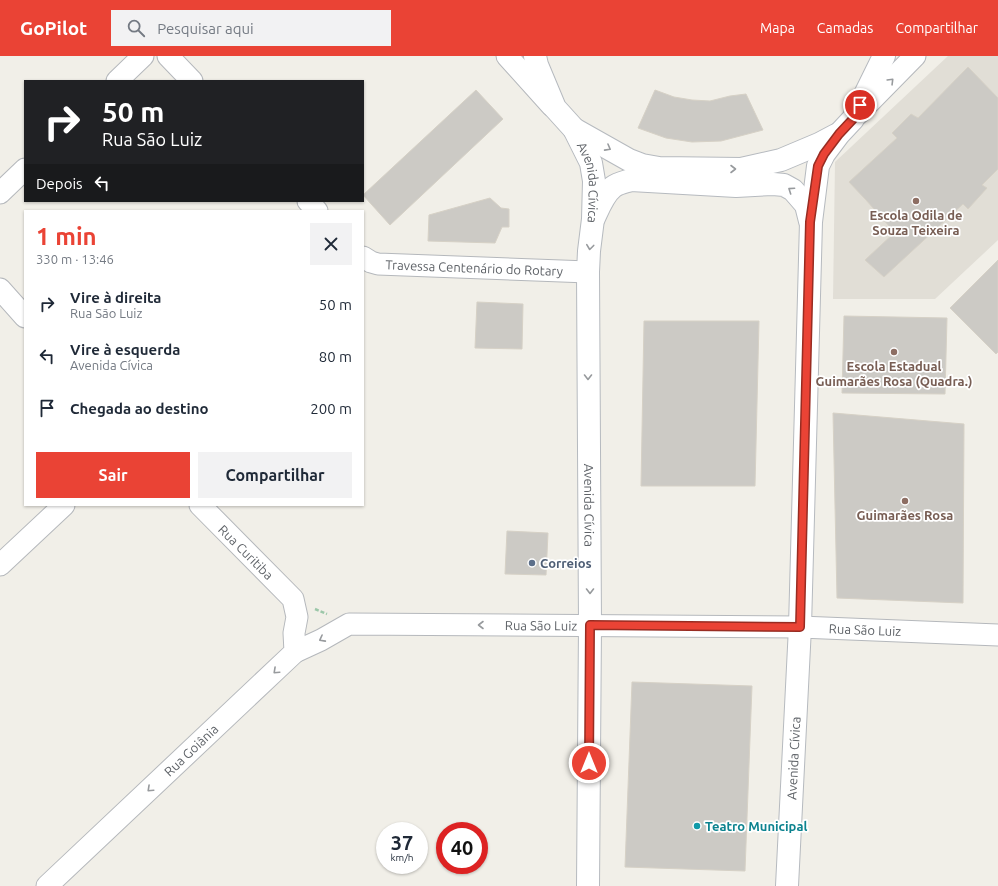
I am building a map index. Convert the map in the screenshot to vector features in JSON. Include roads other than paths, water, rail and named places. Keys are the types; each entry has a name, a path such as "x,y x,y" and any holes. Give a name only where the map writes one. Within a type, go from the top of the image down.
{"street":[{"path":"118,80 143,56"},
{"path":"168,56 191,80"},
{"path":"507,56 555,108"},
{"name":"Avenida Cívica","path":"535,56 537,65 555,108 574,129 591,162 594,181 593,219 588,272 590,625 588,886"},
{"name":"Avenida Cívica","path":"787,886 800,627 810,222 818,166 824,154 846,126 884,56"},
{"path":"846,126 915,56"},
{"name":"Avenida Cívica","path":"574,129 629,160 642,165 659,168 741,169 780,160 819,144 846,126"},
{"path":"0,193 24,170"},
{"path":"593,219 604,197 613,186 631,180 736,186 773,184 784,185 793,190 806,205 810,222"},
{"path":"309,202 316,210"},
{"name":"Travessa Centenário do Rotary","path":"364,258 378,264 588,272"},
{"path":"0,289 24,316"},
{"path":"0,565 63,506"},
{"name":"Rua Curitiba","path":"201,506 293,599 297,617 294,633 295,652"},
{"name":"Rua São Luiz","path":"295,652 321,640 349,624 800,627 998,635"},
{"name":"Rua Goiânia","path":"47,886 295,652"}],"place":[{"name":"Escola Odila de Souza Teixeira","path":"916,201"},
{"name":"Escola Estadual Guimarães Rosa (Quadra.)","path":"894,352"},
{"name":"Guimarães Rosa","path":"905,501"},
{"name":"Correios","path":"532,563"},
{"name":"Teatro Municipal","path":"697,826"}]}
